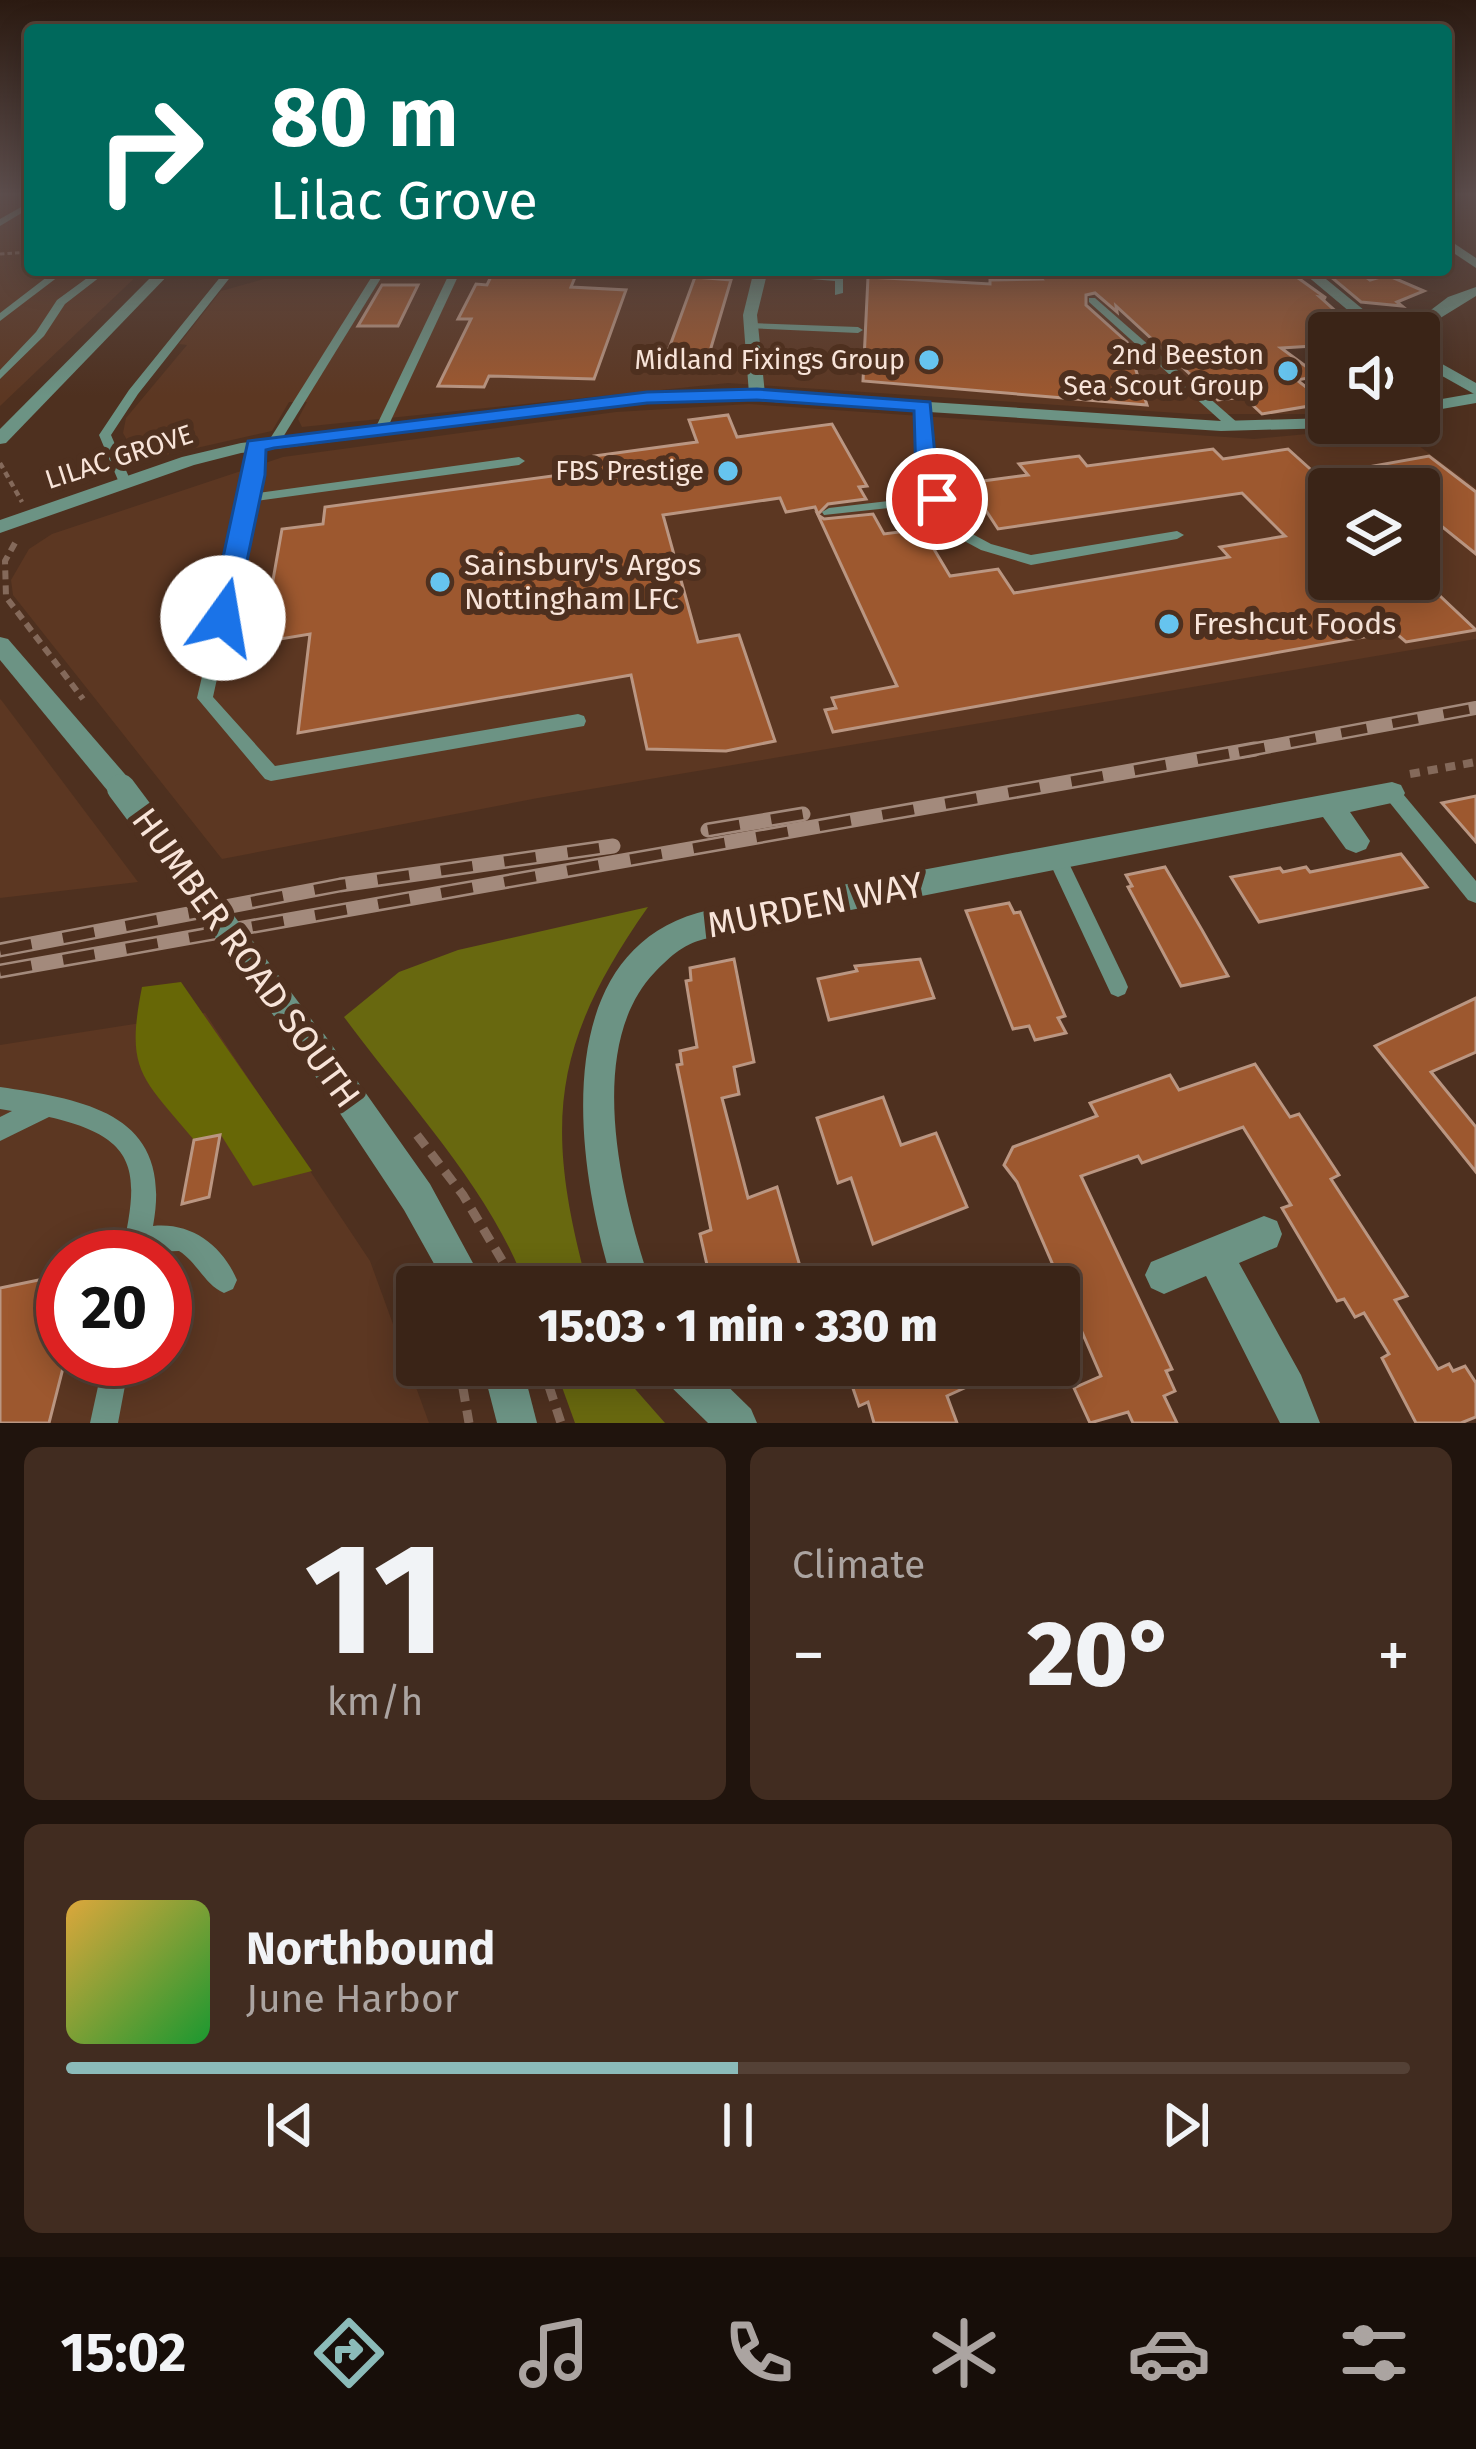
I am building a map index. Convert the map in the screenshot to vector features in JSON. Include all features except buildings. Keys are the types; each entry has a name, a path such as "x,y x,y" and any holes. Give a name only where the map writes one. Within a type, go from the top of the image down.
{"street":[{"path":"0,439 160,276"},
{"path":"757,394 749,326 760,276"},
{"path":"1314,276 1358,312"},
{"path":"1437,312 1445,302 1476,291"},
{"path":"1440,370 1476,394"},
{"name":"LILAC GROVE","path":"0,527 125,482 265,444 647,398 757,394 1235,427 1308,424"},
{"path":"1440,403 1476,394"},
{"name":"HUMBER ROAD SOUTH","path":"0,645 121,788 313,1046 417,1197 455,1266"},
{"name":"MURDEN WAY","path":"625,1266 616,1243 603,1165 600,1060 618,1003 641,965 662,943 686,929 1392,793"},
{"path":"1330,806 1356,841"},
{"path":"1164,1275 1264,1234"},
{"path":"1214,1254 1287,1389 1300,1423"},
{"path":"507,1386 517,1423"},
{"path":"699,1386 737,1423"}],"lane":[{"path":"0,318 54,276"},
{"path":"0,376 40,334 61,302 96,276"},
{"path":"125,482 105,435 226,276"},
{"path":"377,276 265,444 205,698 271,774 578,722"},
{"path":"380,431 453,276"},
{"path":"799,276 840,280 838,293"},
{"path":"1092,300 1235,427"},
{"path":"749,326 858,330"},
{"path":"923,406 926,477 960,533 986,547 1031,560 1177,535"},
{"path":"249,498 519,461"},
{"path":"829,512 937,499"},
{"path":"1392,793 1475,894"},
{"path":"1057,859 1118,987"},
{"path":"0,1097 89,1114 118,1130 135,1156 145,1188 138,1230"},
{"path":"0,1129 48,1106"},
{"path":"192,1240 224,1280"},
{"path":"104,1423 112,1386"}],"path":[{"path":"0,463 23,505"},
{"path":"23,532 5,561 6,597 88,706"},
{"path":"1392,793 1404,776 1476,761"},
{"path":"463,1386 469,1423"},
{"path":"549,1386 561,1423"}],"shaded area":[{"path":"0,262 24,262 24,276 137,276 0,406"},
{"path":"275,276 1111,277 1308,409 1308,414 1193,414 728,383 302,427 298,419 307,402 289,402 272,431 139,461 123,433 126,418 187,345 179,344 221,291"},
{"path":"749,404 1254,439 1308,434 1308,444 1416,444 1476,488 1476,639 538,798 222,859 13,595 11,580 29,549 52,534 283,457 616,412"},
{"path":"2,701 138,882 0,898"},
{"path":"648,907 592,1002 565,1088 565,1179 583,1266 517,1266 470,1181 344,1017 399,972 458,950"},
{"path":"181,982 312,1171 253,1186 221,1135 194,1140 150,1086 137,1056 142,987"},
{"path":"205,1013 370,1261 396,1332 396,1386 416,1386 429,1423 0,1423 0,1045"},
{"path":"562,1386 632,1386 665,1423 575,1423"}],"railway":[{"path":"1239,752 1476,708"},
{"path":"0,971 1255,749"},
{"path":"708,830 803,814"},
{"path":"0,950 340,885 613,846"}],"place":[{"name":"Midland Fixings Group","path":"929,360"},
{"name":"2nd Beeston Sea Scout Group","path":"1288,371"},
{"name":"FBS Prestige","path":"728,471"},
{"name":"Sainsbury's Argos Nottingham LFC","path":"440,582"},
{"name":"Freshcut Foods","path":"1169,624"}],"route":[{"path":"223,618 256,446 274,442 647,398 757,394 923,406 926,477 937,499"}]}
